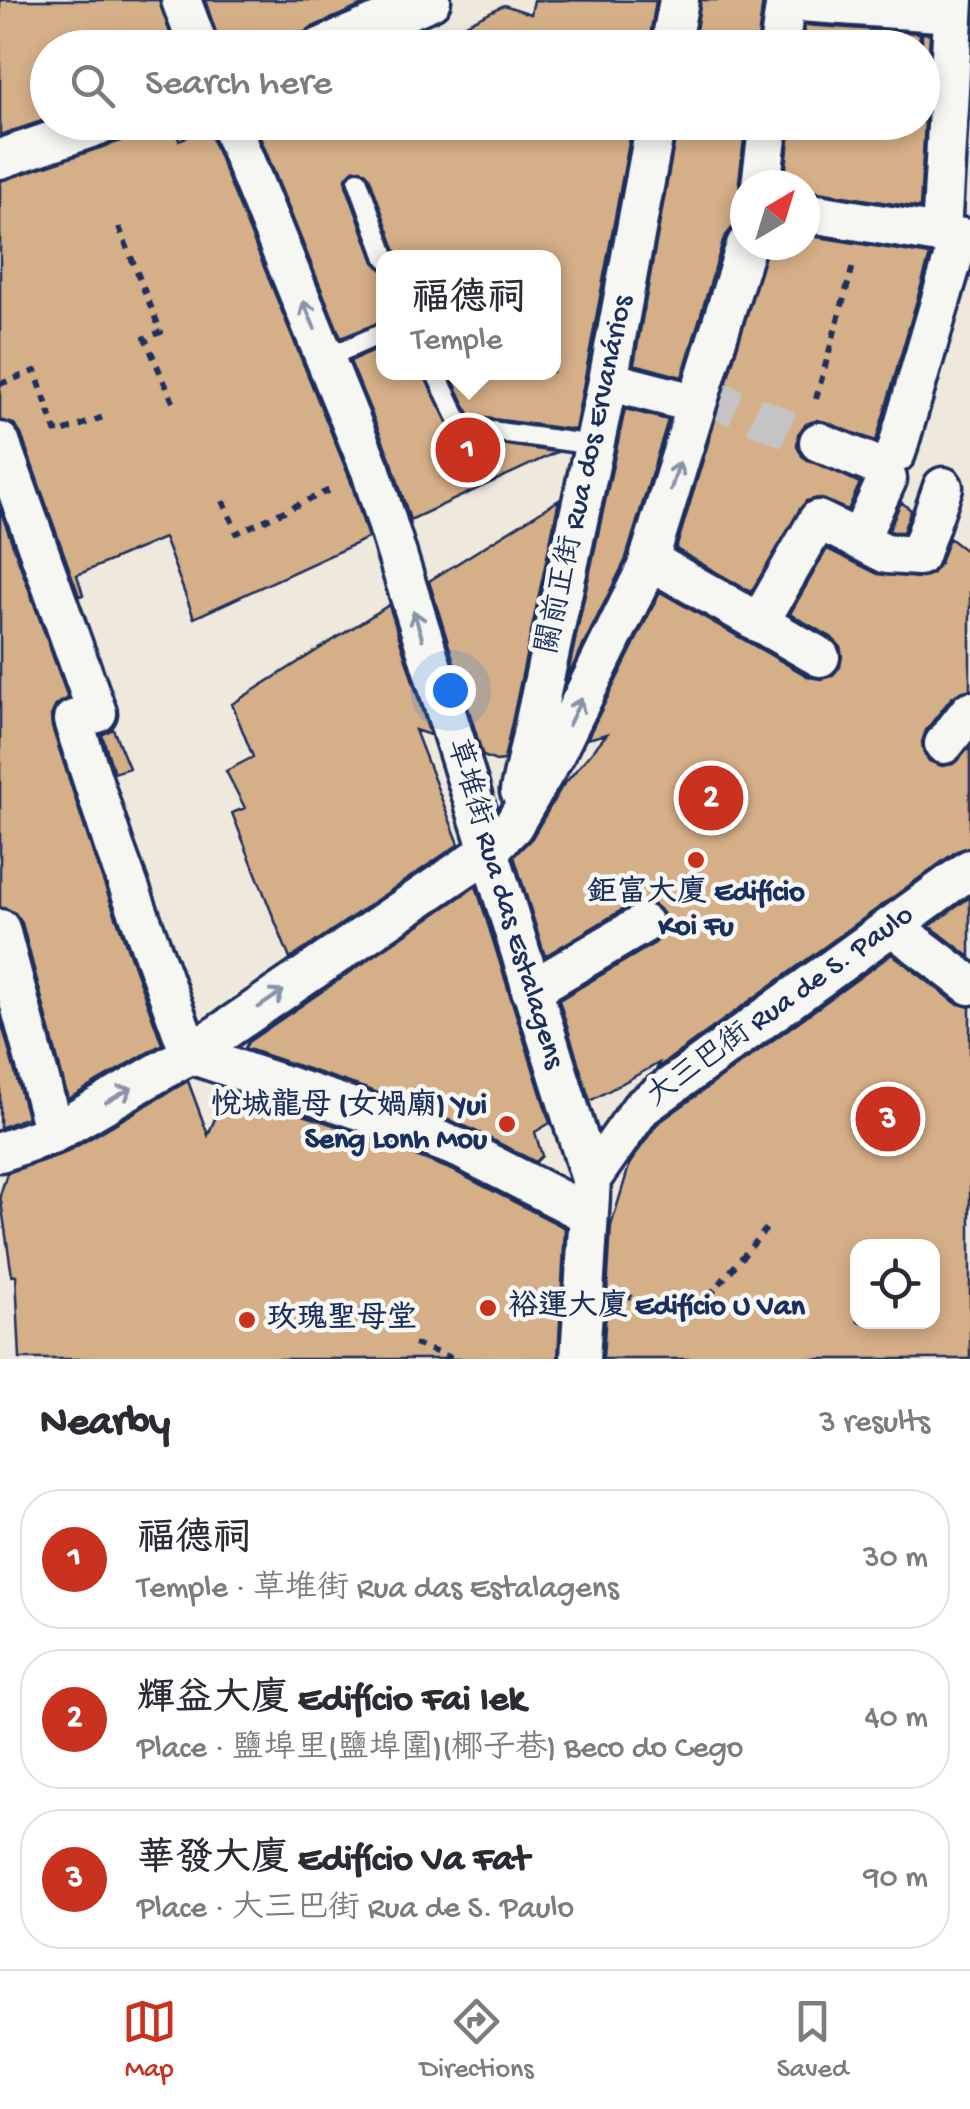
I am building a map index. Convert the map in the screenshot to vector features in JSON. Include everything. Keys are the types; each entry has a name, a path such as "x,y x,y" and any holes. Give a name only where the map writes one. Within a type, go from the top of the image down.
{"street":[{"path":"181,0 192,30"},
{"path":"362,30 432,0"},
{"path":"673,30 679,0"},
{"path":"782,30 786,0 953,6 957,237 859,540"},
{"path":"0,159 55,140"},
{"name":"草堆街 Rua das Estalagens","path":"236,140 371,471 500,839 531,990 588,1196"},
{"name":"關前正街 Rua dos Ervanários","path":"500,839 594,445 653,140"},
{"path":"763,170 767,140"},
{"path":"820,215 957,237"},
{"path":"0,1152 54,1133 190,1054 500,839 554,754 649,560 741,260"},
{"path":"608,380 697,404"},
{"path":"816,426 884,465"},
{"path":"0,442 97,713 73,720 190,1054"},
{"path":"760,623 818,520 886,554 919,556 943,488"},
{"path":"649,560 820,657"},
{"path":"944,744 970,710"},
{"name":"大三巴街 Rua de S. Paulo","path":"588,1196 641,1108 970,869"},
{"path":"531,990 642,924"},
{"path":"892,926 970,986"},
{"path":"0,929 54,1133"},
{"path":"190,1054 363,1111 588,1196 580,1359"}],"lane":[{"path":"358,181 383,250"},
{"path":"326,358 376,336"},
{"path":"439,380 462,427 594,445"}],"path":[{"path":"816,426 864,222"},
{"path":"119,227 161,332 146,338 172,402"},
{"path":"0,384 34,371 57,434 106,416"},
{"path":"224,501 237,532 371,471"},
{"path":"584,1280 680,1316 706,1300 766,1229"},
{"path":"414,1344 456,1359"}],"building":[{"path":"0,0 159,0 169,30 30,30 30,125 0,135"},
{"path":"205,0 374,0 307,30 215,30"},
{"path":"534,0 656,1 651,30 453,30 504,5 531,14"},
{"path":"701,0 763,0 759,30 696,30"},
{"path":"805,25 877,30 804,30"},
{"path":"124,140 212,140 350,479 368,538 194,618 164,538 77,575 83,595 79,596 21,434 14,424 0,420 0,181"},
{"path":"261,140 630,140 575,430 470,416 453,380 561,380 561,250 395,250 369,176 361,169 353,170 346,185 376,264 376,324 341,338"},
{"path":"675,140 744,140 740,170 730,170 730,230 724,238 682,377 634,364"},
{"path":"789,140 924,140 920,208 820,192 820,170 786,170"},
{"path":"820,237 930,255 876,441 817,420 806,424 798,434 797,446 802,456 860,483 848,510 818,498 806,501 751,592 676,549 763,260 820,260"},
{"path":"376,350 376,380 427,380 456,438 557,452 410,520 392,463 350,361"},
{"path":"625,409 668,420 625,561 567,678"},
{"path":"559,500 504,760 496,761 483,756 429,581"},
{"path":"901,502 911,510 903,532 893,532 889,530"},
{"path":"0,509 68,698 56,705 52,727 162,1044 68,1099 22,923 15,913 0,907"},
{"path":"949,538 970,554 970,689 952,697 926,730 922,742 929,761 942,766 953,764 970,747 970,847 957,851 657,1068 659,1063 590,1101 559,1000 655,943 663,934 663,913 653,904 632,904 545,956 514,856 532,838 561,788 607,734 587,739 660,592 809,677 821,679 832,676 840,667 840,646 790,614 827,549 878,574 918,578 932,574"},
{"path":"389,605 430,735 415,730 459,844 290,959 232,813 245,808 226,771 253,757 232,704"},
{"path":"113,729 129,768 114,773 102,735"},
{"path":"476,886 550,1123 535,1132 542,1156 536,1162 469,1128 245,1048 248,1042"},
{"path":"970,897 970,957 930,926"},
{"path":"892,954 956,1003 970,1007 970,1359 603,1359 611,1226 630,1163 657,1124"},
{"path":"0,1017 27,1117 0,1128"},
{"path":"188,1081 208,1135 227,1090 355,1132 452,1170 565,1228 558,1359 20,1359 16,1275 12,1276 0,1195 7,1173 65,1153"}],"tunnel":[{"path":"701,393 819,442"}],"place":[{"name":"福德祠","path":"468,450"},
{"name":"輝益大廈 Edifício Fai Iek","path":"711,798"},
{"name":"鉅富大廈 Edifício Koi Fu","path":"696,860"},
{"name":"華發大廈 Edifício Va Fat","path":"888,1119"},
{"name":"悅城龍母 (女媧廟) Yui Seng Lonh Mou","path":"507,1124"},
{"name":"裕運大廈 Edifício U Van","path":"488,1308"},
{"name":"玫瑰聖母堂","path":"247,1320"}]}
